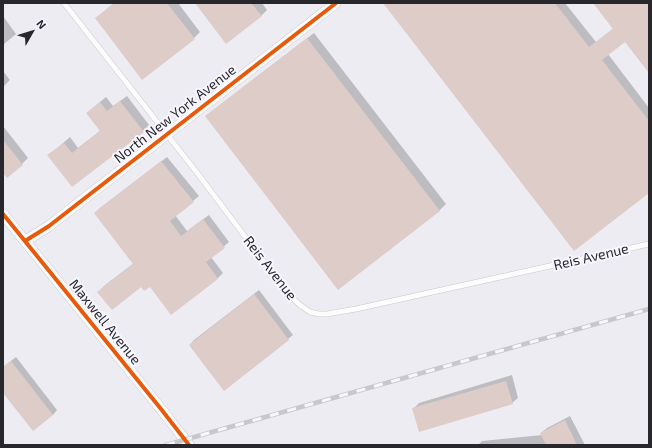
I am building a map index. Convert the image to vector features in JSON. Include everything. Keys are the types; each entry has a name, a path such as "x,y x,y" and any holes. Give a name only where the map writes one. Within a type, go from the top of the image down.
{"street":[{"name":"North New York Avenue","path":"26,241 49,226 336,3"},
{"name":"Maxwell Avenue","path":"3,214 189,445"}],"lane":[{"name":"Reis Avenue","path":"64,3 198,174 289,295 310,312 327,314 356,309 649,244"}],"building":[{"path":"115,3 167,3 195,39 142,80 95,18"},
{"path":"195,3 251,3 262,16 226,44"},
{"path":"383,3 555,3 589,47 613,29 593,3 649,3 649,73 625,42 602,60 649,121 649,193 574,251"},
{"path":"307,38 440,211 338,290 205,116"},
{"path":"120,101 144,132 72,187 47,155 64,143 72,153 100,131 86,113 100,102 107,111"},
{"path":"3,140 23,165 7,178 3,173"},
{"path":"161,161 194,202 170,221 181,236 203,219 225,248 206,262 218,279 171,315 150,287 144,291 141,287 112,310 97,292 133,264 94,213"},
{"path":"254,294 289,340 224,391 189,345"},
{"path":"11,361 53,415 33,431 3,393 3,367"},
{"path":"506,381 513,404 419,432 412,408"},
{"path":"565,420 577,445 546,445 540,433"}],"railway":[{"path":"166,445 649,309"}],"cycle path":[{"path":"25,241 49,226 336,3"},
{"path":"3,214 189,445"}]}
